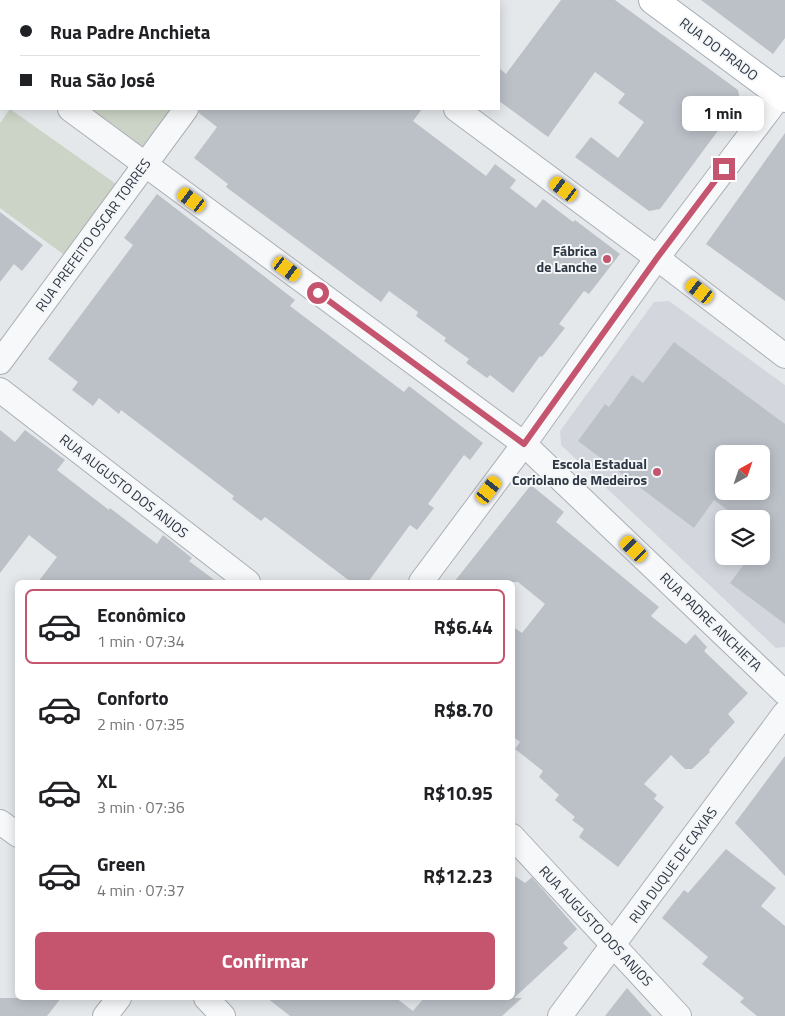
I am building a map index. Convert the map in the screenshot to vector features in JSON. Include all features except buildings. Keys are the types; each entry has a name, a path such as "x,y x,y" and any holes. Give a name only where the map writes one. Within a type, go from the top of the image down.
{"main road":[{"name":"RUA DO PRADO","path":"653,0 784,94"}],"street":[{"path":"422,580 524,444 657,258 784,94"},
{"name":"RUA PADRE ANCHIETA","path":"71,110 524,444 785,693"},
{"name":"RUA PREFEITO OSCAR TORRES","path":"0,362 185,110"},
{"path":"457,110 657,258 785,356"},
{"name":"RUA AUGUSTO DOS ANJOS","path":"0,390 245,580"},
{"name":"RUA DUQUE DE CAXIAS","path":"560,1016 785,713"},
{"path":"0,822 15,834"},
{"name":"RUA AUGUSTO DOS ANJOS","path":"515,839 679,1016"},
{"path":"105,1016 117,1000"},
{"path":"208,1000 223,1016"}],"shaded area":[{"name":"Escola Estadual Coriolano de Medeiros","path":"669,301 785,385 785,647 776,648 561,445 560,431 654,302"}],"green space":[{"path":"9,110 11,110 126,191 74,262 0,208 0,123"},
{"path":"71,110 185,110 145,165"}],"place":[{"name":"Fábrica de Lanche","path":"607,259"},
{"name":"Escola Estadual Coriolano de Medeiros","path":"657,472"}],"route":[{"path":"318,293 524,444 657,258 724,169"}]}
